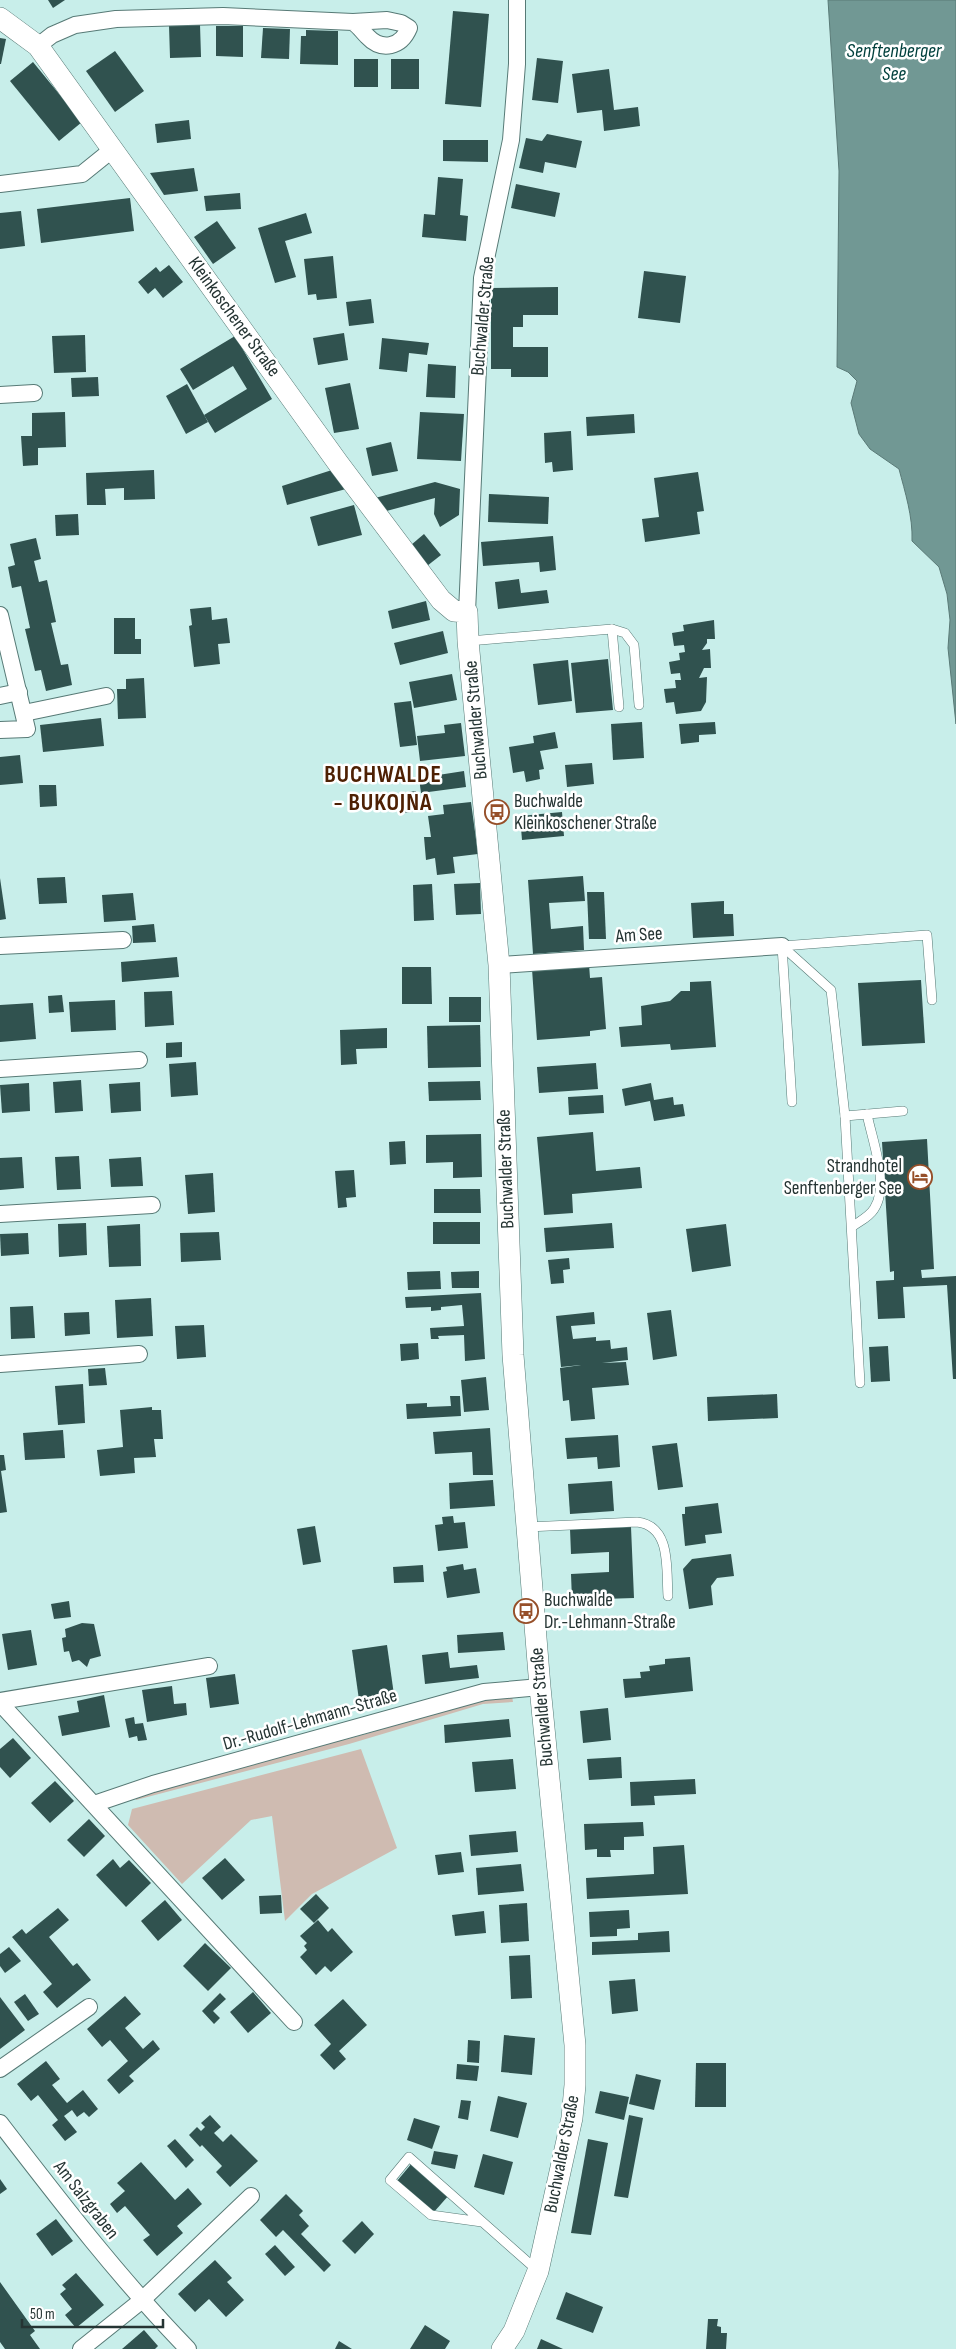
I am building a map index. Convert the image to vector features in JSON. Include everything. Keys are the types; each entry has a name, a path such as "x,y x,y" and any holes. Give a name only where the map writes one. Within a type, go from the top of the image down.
{"street":[{"name":"Buchwalder Straße","path":"502,2349 514,2331 538,2271 572,2118 575,2085 575,2045 540,1687 513,1355 499,965 468,641 467,612 482,278 511,140 517,64 517,0"},
{"path":"38,46 52,35 75,25 116,19 223,16 353,22"},
{"name":"Kleinkoschener Straße","path":"0,18 38,46 338,464 436,593 448,607 467,612"},
{"path":"0,184 82,174 113,149"},
{"path":"0,395 34,393"},
{"path":"0,616 27,729 0,730"},
{"path":"0,696 19,692"},
{"path":"24,713 106,696"},
{"path":"0,946 123,940"},
{"name":"Am See","path":"499,965 782,946"},
{"path":"0,1069 139,1060"},
{"path":"0,1214 152,1205"},
{"path":"0,1364 139,1354"},
{"path":"0,1702 209,1666"},
{"name":"Dr.-Rudolf-Lehmann-Straße","path":"94,1804 153,1784 484,1692 540,1687"},
{"path":"0,1702 294,2022"},
{"path":"0,2069 89,2007"},
{"name":"Am Salzgraben","path":"0,2123 141,2301 188,2349"},
{"path":"81,2349 141,2301 251,2196"}],"lane":[{"path":"468,641 612,629 625,633 634,644 639,706"},
{"path":"612,629 619,707"},
{"path":"782,946 927,935 932,1000"},
{"path":"782,946 792,1102"},
{"path":"782,946 831,990 845,1116 853,1226 860,1383"},
{"path":"845,1116 903,1110"},
{"path":"853,1226 869,1215 875,1208 878,1198 879,1166 867,1114"},
{"path":"527,1528 637,1522 651,1526 657,1530 663,1542 668,1596"},
{"path":"482,2222 431,2215 390,2180 409,2157 538,2271"}],"shaded area":[{"path":"512,1696 513,1702 483,1704 349,1744 136,1800 135,1795 366,1734 479,1699"},
{"path":"361,1749 397,1848 312,1894 285,1921 272,1816 251,1820 182,1884 128,1825 132,1809"}],"water":[{"name":"Senftenberger See","path":"828,0 956,0 956,724 948,648 950,620 947,594 939,567 912,541 910,514 899,469 870,449 859,434 851,403 857,381 848,372 837,367 839,171"}],"building":[{"path":"48,0 65,0 53,8"},
{"path":"453,11 489,14 481,107 445,104"},
{"path":"169,25 200,25 201,57 170,58"},
{"path":"216,26 243,26 243,57 216,56"},
{"path":"263,28 290,29 289,59 261,58"},
{"path":"306,30 338,31 338,65 300,64 301,36 306,36"},
{"path":"0,38 6,39 1,64 0,64"},
{"path":"115,51 144,91 115,112 86,71"},
{"path":"537,58 563,61 558,103 532,100"},
{"path":"354,59 378,59 378,87 354,87"},
{"path":"391,59 419,59 419,89 391,89"},
{"path":"33,62 82,122 59,141 10,81"},
{"path":"609,69 614,110 638,107 640,126 604,131 602,110 577,113 572,74"},
{"path":"189,120 191,139 157,143 155,124"},
{"path":"547,134 582,141 576,168 545,162 543,173 519,168 526,138 542,141"},
{"path":"443,140 488,140 488,162 443,161"},
{"path":"194,168 198,191 164,195 150,173"},
{"path":"438,177 463,179 460,215 468,216 466,241 422,237 424,214 435,215"},
{"path":"516,184 560,193 555,217 511,208"},
{"path":"240,193 241,209 206,211 204,196"},
{"path":"130,198 134,231 41,243 37,209"},
{"path":"21,211 25,246 0,249 0,213"},
{"path":"306,213 312,233 285,241 296,277 275,283 258,228"},
{"path":"217,221 236,248 213,264 194,237"},
{"path":"333,256 337,298 317,300 316,294 308,295 304,259"},
{"path":"169,265 183,282 163,298 155,288 148,294 138,282 156,267 160,272"},
{"path":"644,271 686,276 680,323 638,318"},
{"path":"558,287 558,315 523,315 523,327 513,327 513,347 548,347 548,377 511,377 511,369 491,369 491,288"},
{"path":"371,299 374,323 349,326 346,302"},
{"path":"344,333 348,360 318,365 313,338"},
{"path":"85,335 86,372 54,373 52,336"},
{"path":"235,336 272,399 215,433 204,415 247,389 233,366 193,390 180,369"},
{"path":"382,338 429,343 427,355 409,353 407,372 379,369"},
{"path":"428,364 456,366 455,398 426,397"},
{"path":"98,377 99,396 72,397 71,378"},
{"path":"350,383 359,429 334,433 325,388"},
{"path":"187,384 208,422 186,434 166,396"},
{"path":"65,412 66,447 38,448 38,465 23,466 21,436 32,436 32,413"},
{"path":"420,412 464,414 461,461 417,459"},
{"path":"634,414 635,433 587,436 586,417"},
{"path":"571,431 573,470 553,472 552,462 545,463 544,433"},
{"path":"391,442 398,471 372,476 366,448"},
{"path":"154,470 155,499 124,500 124,488 105,489 106,505 87,505 86,473"},
{"path":"332,470 346,489 287,505 282,486"},
{"path":"698,472 704,511 697,512 700,534 645,542 642,519 659,517 654,478"},
{"path":"435,482 460,489 459,515 440,527 434,514 435,498 379,513 375,498"},
{"path":"489,494 549,497 548,524 488,522"},
{"path":"354,505 362,535 318,546 310,517"},
{"path":"78,514 79,535 56,536 55,515"},
{"path":"424,534 441,555 427,566 411,545"},
{"path":"553,536 556,570 540,572 539,562 483,566 481,542"},
{"path":"36,538 41,559 34,561 39,582 47,580 56,622 51,623 61,665 68,664 72,685 46,691 41,670 35,671 25,629 30,628 21,586 12,588 8,567 15,565 10,544"},
{"path":"519,579 521,593 547,590 549,603 498,609 495,582"},
{"path":"426,601 430,620 392,629 388,611"},
{"path":"211,607 212,620 227,618 230,643 218,644 220,664 194,667 189,626 192,625 190,609"},
{"path":"114,618 135,618 135,639 141,639 141,654 114,654"},
{"path":"714,620 715,639 707,639 707,643 702,650 710,649 711,668 704,668 699,678 707,677 706,702 701,711 676,714 674,702 666,703 664,689 676,688 675,680 681,680 680,673 671,674 669,662 680,660 679,653 685,652 684,645 674,646 672,633 684,631 683,625"},
{"path":"443,631 448,653 400,665 394,643"},
{"path":"608,659 613,710 576,713 571,663"},
{"path":"568,660 572,701 538,705 533,664"},
{"path":"452,674 457,700 414,708 409,682"},
{"path":"144,678 146,718 118,719 117,689 126,689 126,679"},
{"path":"411,701 417,745 400,747 394,703"},
{"path":"101,718 104,746 43,752 40,725"},
{"path":"642,722 644,758 613,760 611,724"},
{"path":"715,722 716,734 699,735 699,742 681,744 679,724"},
{"path":"461,723 465,756 420,761 417,736 445,733 444,725"},
{"path":"555,732 558,748 540,751 544,769 539,770 540,779 526,782 524,771 513,773 509,747 534,743 533,736"},
{"path":"20,755 23,783 0,785 0,757"},
{"path":"592,763 594,784 567,787 565,765"},
{"path":"464,771 466,787 421,793 419,778"},
{"path":"39,785 56,785 57,806 40,807"},
{"path":"416,791 418,811 403,813 401,793"},
{"path":"471,802 478,854 453,857 455,873 437,875 435,858 426,860 424,837 431,837 428,816 444,814 443,805"},
{"path":"562,812 564,836 522,840 520,816"},
{"path":"583,876 585,901 549,903 551,929 583,926 584,950 533,954 528,880"},
{"path":"65,877 67,903 39,904 37,878"},
{"path":"0,878 6,919 0,920"},
{"path":"480,883 481,914 456,915 454,884"},
{"path":"432,884 434,920 414,921 413,885"},
{"path":"587,892 604,892 606,939 589,939"},
{"path":"133,893 136,920 104,922 102,895"},
{"path":"724,901 724,914 733,914 734,936 693,938 691,903"},
{"path":"154,924 156,942 133,943 132,926"},
{"path":"177,957 179,977 122,982 121,962"},
{"path":"589,964 590,978 602,977 606,1029 590,1031 590,1036 537,1040 532,969"},
{"path":"402,967 431,967 432,1004 402,1004"},
{"path":"921,980 925,1043 862,1046 858,983"},
{"path":"711,981 716,1047 671,1050 670,1044 621,1047 619,1027 642,1025 641,1006 670,1001 681,991 690,991 690,982"},
{"path":"172,991 174,1025 145,1027 144,992"},
{"path":"62,995 64,1012 49,1013 48,996"},
{"path":"449,997 481,997 481,1022 449,1022"},
{"path":"115,1000 116,1030 71,1032 69,1002"},
{"path":"33,1003 36,1039 0,1042 0,1005"},
{"path":"480,1025 481,1067 428,1068 427,1026"},
{"path":"387,1028 387,1048 356,1049 357,1064 341,1065 340,1030"},
{"path":"182,1042 182,1057 166,1058 166,1043"},
{"path":"196,1062 198,1095 171,1097 169,1064"},
{"path":"596,1063 598,1089 539,1093 537,1067"},
{"path":"81,1080 83,1111 55,1113 53,1082"},
{"path":"480,1081 481,1100 429,1101 428,1082"},
{"path":"140,1082 141,1111 111,1113 109,1084"},
{"path":"29,1083 30,1111 2,1113 0,1085"},
{"path":"651,1083 654,1100 673,1097 674,1105 683,1104 685,1116 654,1121 650,1101 625,1106 622,1089"},
{"path":"603,1095 604,1113 569,1115 568,1097"},
{"path":"593,1132 596,1171 640,1167 642,1188 572,1194 573,1213 544,1215 537,1137"},
{"path":"481,1134 482,1177 453,1178 453,1162 426,1163 426,1135"},
{"path":"927,1139 934,1269 921,1270 922,1278 956,1276 956,1379 953,1379 947,1285 903,1287 905,1318 878,1319 876,1281 894,1280 894,1271 890,1272 882,1142"},
{"path":"405,1141 406,1164 390,1165 389,1142"},
{"path":"79,1156 81,1189 57,1190 55,1157"},
{"path":"22,1157 24,1188 0,1190 0,1158"},
{"path":"141,1157 143,1186 111,1187 109,1159"},
{"path":"354,1170 356,1197 346,1198 347,1207 338,1208 335,1171"},
{"path":"213,1173 215,1212 188,1214 185,1175"},
{"path":"434,1189 480,1189 481,1213 434,1213"},
{"path":"433,1222 480,1222 480,1244 433,1244"},
{"path":"86,1223 87,1255 59,1257 58,1224"},
{"path":"612,1223 614,1248 546,1252 544,1228"},
{"path":"140,1224 141,1266 109,1267 107,1226"},
{"path":"726,1224 731,1266 692,1272 686,1229"},
{"path":"219,1232 221,1260 181,1262 180,1233"},
{"path":"28,1233 29,1254 1,1256 0,1234"},
{"path":"569,1258 570,1269 563,1270 564,1283 551,1284 548,1260"},
{"path":"440,1271 441,1289 408,1290 407,1272"},
{"path":"479,1271 479,1288 452,1288 451,1272"},
{"path":"481,1293 485,1359 465,1361 464,1335 438,1336 439,1339 431,1339 430,1328 464,1326 462,1305 441,1307 441,1310 431,1311 431,1307 406,1308 405,1297"},
{"path":"151,1298 153,1336 117,1338 115,1300"},
{"path":"33,1306 35,1338 11,1339 10,1307"},
{"path":"671,1310 677,1356 653,1360 647,1313"},
{"path":"89,1312 90,1334 65,1336 64,1313"},
{"path":"594,1312 595,1324 571,1326 573,1339 596,1337 596,1341 610,1340 611,1349 627,1347 628,1360 602,1363 626,1362 629,1385 592,1388 595,1419 571,1421 569,1400 563,1401 560,1368 581,1365 561,1367 556,1316"},
{"path":"204,1325 206,1357 177,1359 175,1326"},
{"path":"418,1343 419,1359 401,1361 400,1344"},
{"path":"888,1346 890,1381 871,1382 869,1347"},
{"path":"105,1368 107,1385 89,1386 88,1369"},
{"path":"486,1377 489,1410 464,1412 461,1380"},
{"path":"83,1384 85,1423 58,1425 55,1386"},
{"path":"777,1394 778,1418 708,1421 707,1397"},
{"path":"450,1396 460,1396 461,1416 407,1419 406,1404 427,1403 427,1407 451,1406"},
{"path":"152,1407 152,1410 161,1410 163,1439 154,1439 156,1457 134,1458 135,1473 100,1476 97,1450 123,1447 120,1410"},
{"path":"490,1428 493,1475 473,1475 472,1452 435,1454 433,1432"},
{"path":"63,1430 65,1458 25,1460 23,1433"},
{"path":"618,1435 620,1467 598,1469 597,1457 567,1459 565,1438"},
{"path":"677,1443 683,1487 658,1490 652,1446"},
{"path":"0,1455 4,1455 6,1470 1,1471 7,1512 0,1513"},
{"path":"493,1480 495,1506 450,1509 449,1483"},
{"path":"612,1481 614,1511 570,1514 568,1484"},
{"path":"718,1503 722,1533 705,1535 706,1543 685,1546 682,1514 685,1514 685,1507"},
{"path":"453,1516 454,1523 465,1522 468,1548 438,1551 435,1525 443,1524 442,1517"},
{"path":"315,1526 321,1562 303,1565 297,1529"},
{"path":"631,1527 634,1598 572,1600 571,1574 609,1572 609,1552 571,1554 570,1529"},
{"path":"731,1554 734,1576 717,1578 711,1586 713,1605 689,1609 683,1569 692,1559"},
{"path":"463,1564 464,1570 476,1568 480,1593 447,1598 443,1572 447,1571 446,1567"},
{"path":"423,1565 424,1582 394,1583 393,1567"},
{"path":"69,1601 71,1617 54,1619 51,1604"},
{"path":"82,1623 94,1624 101,1656 90,1659 87,1667 79,1660 72,1662 69,1651 64,1652 62,1638 66,1637 65,1629"},
{"path":"31,1630 37,1665 8,1670 2,1634"},
{"path":"503,1632 505,1650 458,1653 457,1635"},
{"path":"387,1645 394,1695 359,1700 352,1650"},
{"path":"448,1652 450,1668 477,1665 479,1678 425,1684 422,1655"},
{"path":"690,1657 693,1691 625,1698 623,1679 641,1678 640,1672 650,1671 649,1666 665,1664 665,1659"},
{"path":"235,1674 239,1704 210,1708 206,1678"},
{"path":"172,1686 174,1704 186,1703 187,1715 147,1722 142,1690"},
{"path":"104,1695 110,1727 62,1736 58,1716 79,1712 77,1701"},
{"path":"608,1708 611,1740 583,1743 580,1711"},
{"path":"134,1717 135,1724 143,1723 147,1740 138,1741 137,1736 129,1738 125,1719"},
{"path":"509,1719 511,1737 445,1743 444,1725"},
{"path":"13,1738 31,1758 10,1778 0,1767 0,1749"},
{"path":"621,1757 622,1778 589,1780 587,1759"},
{"path":"513,1759 516,1789 475,1792 472,1762"},
{"path":"695,1779 696,1794 654,1796 655,1805 631,1806 630,1782"},
{"path":"55,1781 74,1801 50,1823 31,1803"},
{"path":"89,1819 105,1836 84,1857 67,1840"},
{"path":"643,1822 644,1836 624,1837 624,1850 610,1850 611,1857 597,1857 597,1849 585,1850 584,1824"},
{"path":"516,1831 518,1852 471,1856 469,1835"},
{"path":"684,1845 688,1894 587,1899 586,1878 654,1874 653,1847"},
{"path":"461,1852 464,1872 438,1875 435,1855"},
{"path":"225,1858 245,1880 222,1900 202,1878"},
{"path":"113,1859 120,1868 129,1860 151,1883 126,1907 96,1875"},
{"path":"521,1864 524,1891 478,1895 476,1868"},
{"path":"316,1894 329,1908 314,1923 300,1909"},
{"path":"281,1895 282,1913 260,1914 259,1896"},
{"path":"165,1900 182,1920 158,1941 141,1921"},
{"path":"527,1903 529,1941 501,1943 499,1905"},
{"path":"58,1908 69,1920 49,1937 73,1966 77,1963 91,1980 57,2008 43,1992 52,1984 12,1937 22,1929 26,1934"},
{"path":"629,1910 630,1928 617,1929 617,1936 590,1937 589,1912"},
{"path":"484,1911 486,1933 455,1936 452,1915"},
{"path":"318,1920 328,1932 332,1928 353,1952 331,1972 325,1966 316,1975 300,1957 307,1950 304,1946 307,1943 300,1936"},
{"path":"669,1931 670,1952 592,1955 592,1942 638,1940 638,1933"},
{"path":"205,1943 231,1968 208,1991 183,1966"},
{"path":"9,1947 21,1961 5,1973 0,1966 0,1954"},
{"path":"530,1955 532,1998 511,1999 509,1956"},
{"path":"635,1979 638,2011 612,2014 609,1981"},
{"path":"253,1992 271,2013 248,2033 230,2012"},
{"path":"220,1993 226,1999 213,2011 220,2018 214,2024 202,2011"},
{"path":"25,1994 39,2014 28,2021 14,2002"},
{"path":"125,1996 141,2014 125,2028 143,2049 153,2040 160,2049 129,2076 134,2081 119,2094 107,2080 128,2061 110,2040 102,2047 87,2029"},
{"path":"0,1997 25,2030 0,2049"},
{"path":"343,1999 367,2025 339,2051 346,2059 334,2070 320,2055 331,2044 314,2025"},
{"path":"504,2035 535,2038 532,2075 501,2072"},
{"path":"468,2040 480,2041 479,2063 467,2062"},
{"path":"46,2061 60,2079 52,2085 67,2103 83,2090 98,2109 89,2117 84,2112 77,2117 72,2110 64,2116 77,2132 65,2141 52,2125 58,2120 38,2095 31,2101 17,2084"},
{"path":"696,2063 726,2063 726,2107 695,2107"},
{"path":"457,2064 479,2066 477,2081 456,2079"},
{"path":"636,2074 661,2080 654,2110 629,2104"},
{"path":"600,2091 629,2097 624,2120 595,2113"},
{"path":"498,2096 527,2103 518,2138 490,2131"},
{"path":"461,2100 471,2101 468,2120 458,2118"},
{"path":"210,2115 221,2127 214,2133 223,2142 231,2134 258,2161 230,2187 216,2172 222,2166 202,2145 200,2147 189,2135 197,2127 201,2131 205,2127 201,2123"},
{"path":"629,2115 643,2118 628,2198 614,2196"},
{"path":"414,2118 440,2126 432,2149 407,2140"},
{"path":"175,2139 194,2160 186,2168 167,2146"},
{"path":"588,2139 608,2143 591,2235 571,2233"},
{"path":"434,2151 458,2155 455,2169 431,2164"},
{"path":"483,2154 513,2162 504,2195 474,2187"},
{"path":"141,2162 175,2200 188,2188 202,2204 177,2226 183,2233 157,2256 143,2240 150,2235 125,2206 117,2213 110,2204 125,2191 117,2183"},
{"path":"412,2163 449,2195 434,2212 397,2181"},
{"path":"0,2179 7,2189 0,2194"},
{"path":"286,2194 303,2211 299,2215 309,2226 301,2234 331,2265 324,2272 283,2230 276,2237 260,2220"},
{"path":"56,2219 73,2241 52,2256 36,2234"},
{"path":"362,2221 374,2234 355,2254 342,2241"},
{"path":"275,2245 295,2267 285,2276 265,2254"},
{"path":"215,2260 232,2278 227,2282 244,2300 226,2317 209,2299 195,2312 178,2294"},
{"path":"76,2273 104,2305 76,2328 65,2315 72,2309 60,2294 66,2289 62,2285"},
{"path":"0,2282 35,2331 30,2335 40,2349 5,2349 0,2342"},
{"path":"566,2292 603,2307 593,2333 556,2319"},
{"path":"708,2319 718,2319 717,2326 721,2327 721,2333 727,2333 726,2349 706,2349"},
{"path":"425,2325 450,2341 445,2349 410,2349"},
{"path":"144,2330 158,2346 155,2349 122,2349"},
{"path":"541,2339 563,2349 537,2349"},
{"path":"339,2341 352,2349 335,2349"}],"place":[{"name":"Buchwalde Kleinkoschener Straße","path":"497,812"},
{"name":"Strandhotel Senftenberger See","path":"920,1177"},
{"name":"Buchwalde Dr.-Lehmann-Straße","path":"526,1611"}],"district":[{"name":"BUCHWALDE - BUKOJNA","path":"383,788"}]}
